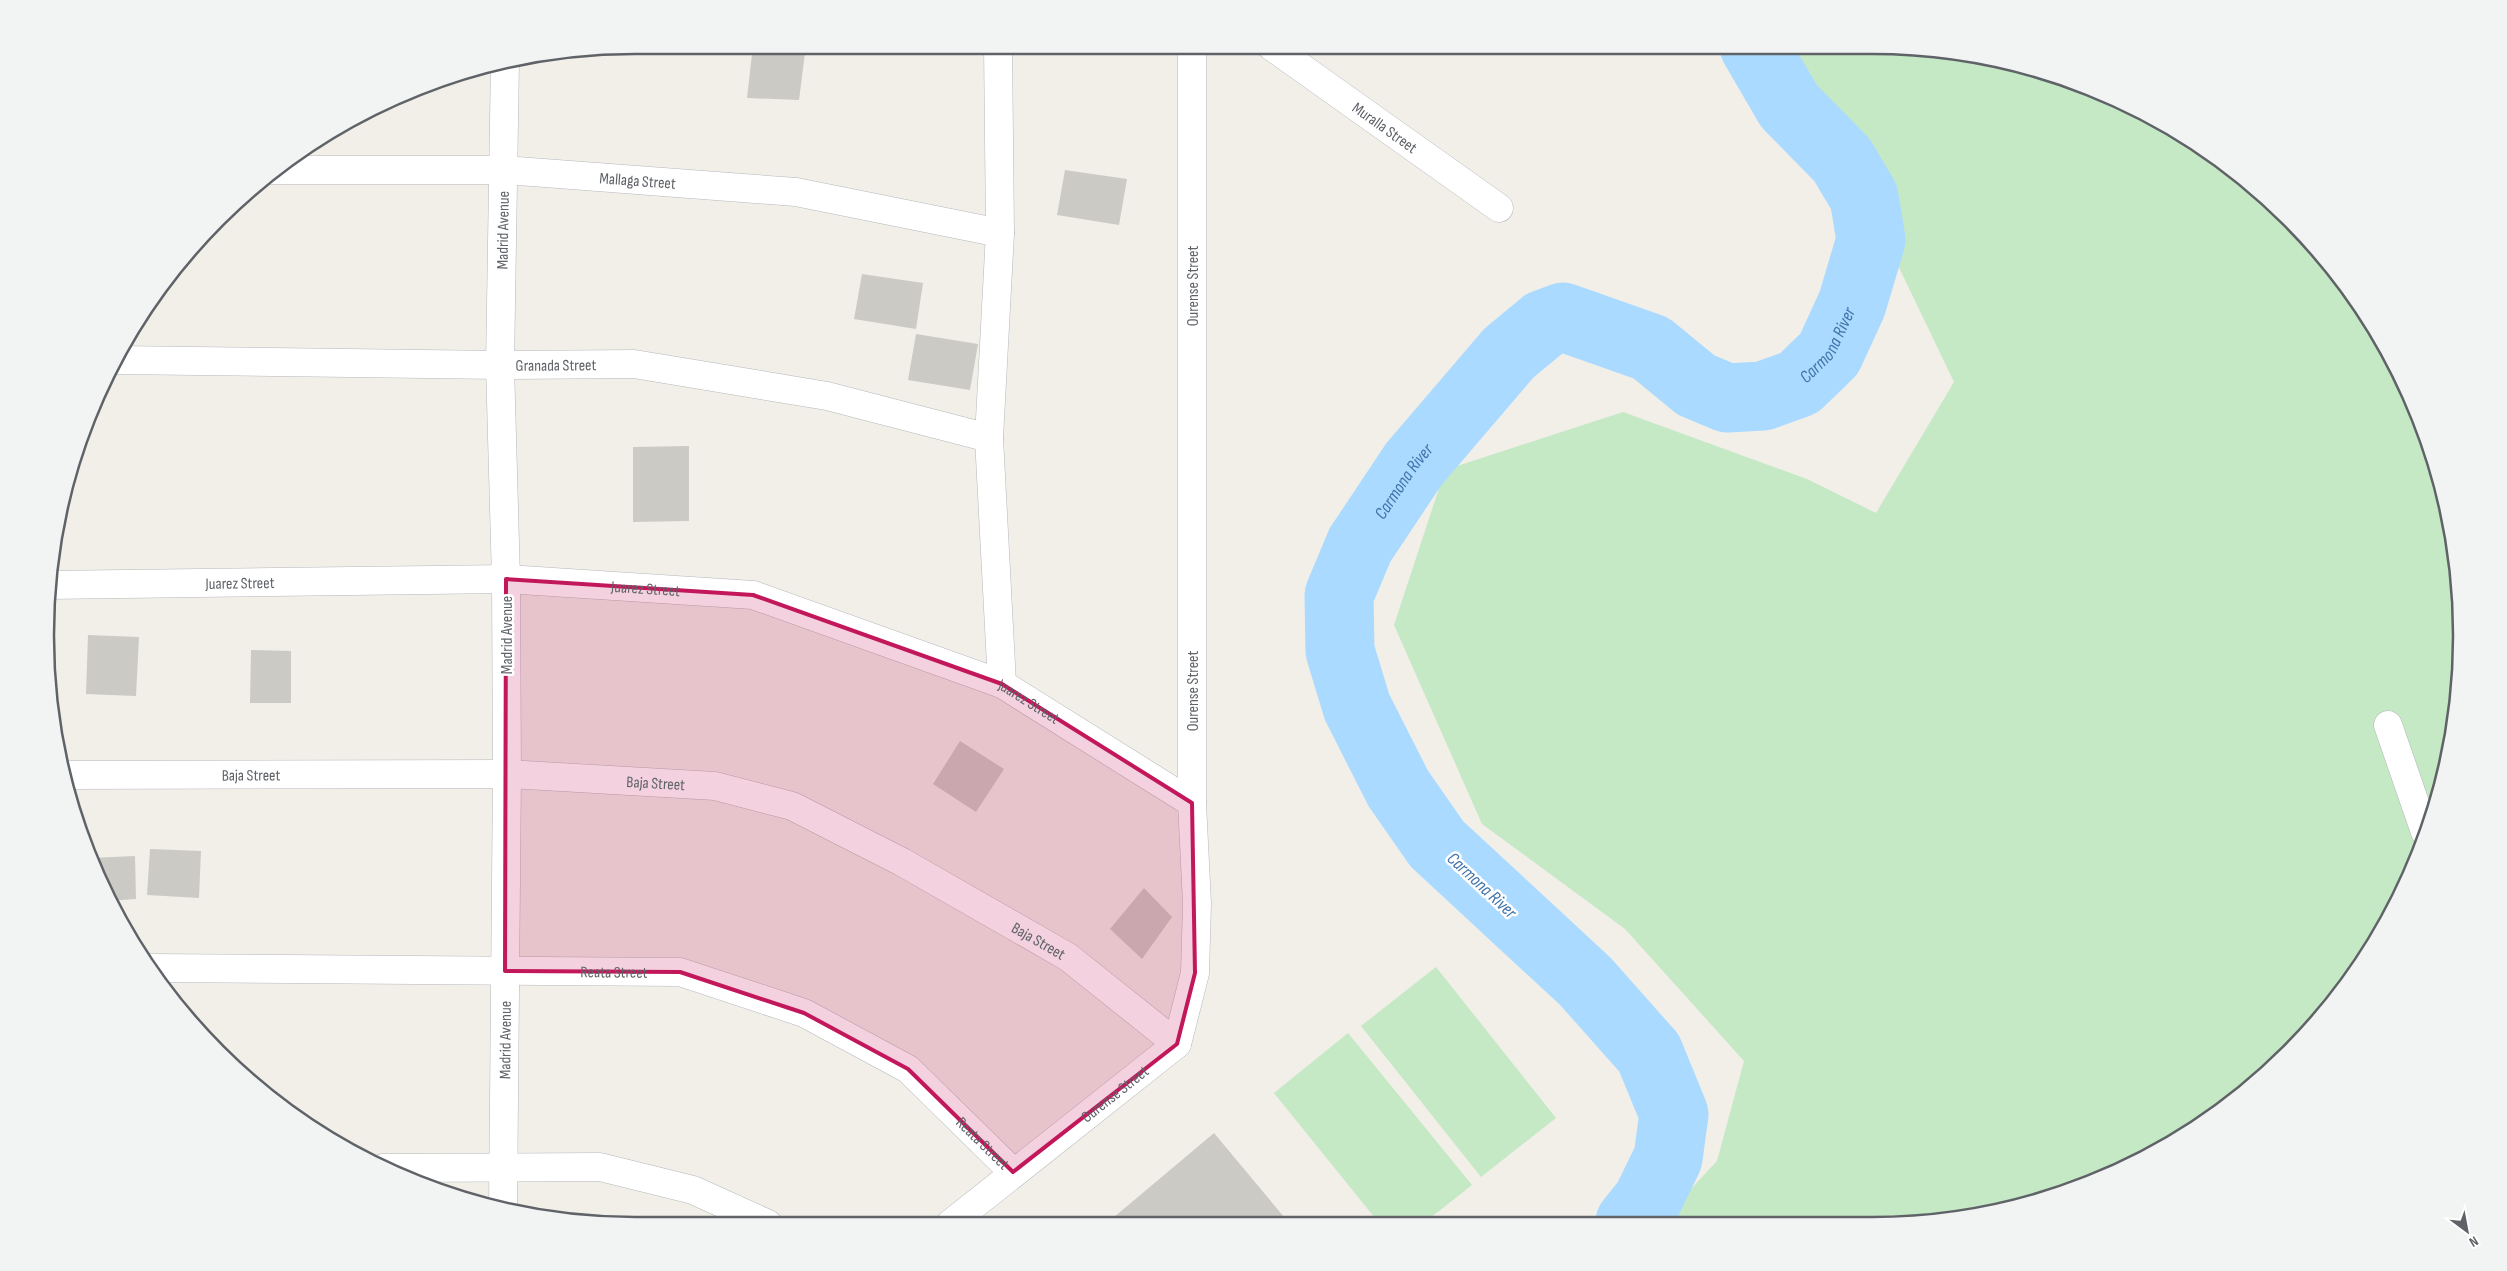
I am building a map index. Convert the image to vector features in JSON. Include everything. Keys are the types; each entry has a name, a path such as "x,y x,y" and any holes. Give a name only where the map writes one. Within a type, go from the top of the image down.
{"street":[{"path":"998,54 1000,233 989,438 1002,684"},
{"name":"Ourense Street","path":"958,1217 1177,1044 1195,973 1197,904 1192,803 1192,54"},
{"name":"Muralla Street","path":"1282,54 1499,208"},
{"name":"Madrid Avenue","path":"504,1202 507,774 506,579 500,365 505,69"},
{"name":"Mallaga Street","path":"287,170 504,170 796,192 1000,233"},
{"name":"Granada Street","path":"124,360 500,365 634,364 827,396 989,438"},
{"name":"Juarez Street","path":"56,584 506,579 753,595 1002,684 1192,803"},
{"path":"2388,725 2422,821"},
{"name":"Baja Street","path":"71,775 507,774 715,786 792,806 902,862 1068,957 1177,1044"},
{"name":"Reata Street","path":"158,968 680,972 804,1013 908,1069 1013,1172"},
{"path":"401,1168 600,1167 693,1190 753,1217"}],"highlighted area":[{"path":"506,579 753,595 1002,684 1192,803 1195,973 1177,1044 1013,1172 908,1069 804,1013 680,972 505,971"}],"green space":[{"path":"1783,54 1910,55 1985,65 2058,85 2094,98 2129,114 2195,152 2255,198 2283,224 2333,281 2375,345 2409,413 2433,485 2442,522 2448,560 2452,597 2453,636 2452,674 2448,711 2442,749 2433,786 2409,858 2393,893 2355,959 2333,990 2283,1047 2226,1097 2195,1119 2129,1157 2094,1173 2022,1197 1985,1206 1910,1216 1665,1217 1717,1161 1744,1061 1625,929 1482,824 1394,625 1445,470 1623,412 1807,479 1876,513 1954,382 1893,255 1805,115"},
{"path":"1436,967 1556,1118 1481,1177 1361,1026"},
{"path":"1348,1033 1472,1185 1431,1217 1374,1217 1274,1093"}],"building":[{"path":"752,54 805,54 799,100 747,98"},
{"path":"1065,170 1127,179 1119,225 1057,215"},
{"path":"862,274 923,283 916,329 854,319"},
{"path":"916,334 978,344 970,390 908,380"},
{"path":"689,446 689,521 633,522 633,447"},
{"path":"88,635 139,637 136,696 86,694"},
{"path":"251,650 291,651 291,703 250,703"},
{"path":"960,741 1004,769 976,812 933,784"},
{"path":"150,849 201,851 199,898 147,895"},
{"path":"135,856 136,899 118,900 98,858"},
{"path":"1144,888 1172,917 1142,959 1110,929"},
{"path":"1214,1133 1284,1217 1114,1217"}],"waterway":[{"name":"Carmona River","path":"1634,1217 1647,1201 1668,1158 1674,1114 1649,1053 1585,981 1437,844 1398,788 1357,707 1340,651 1339,595 1360,545 1414,464 1509,353 1544,324 1563,317 1651,348 1696,385 1727,398 1763,396 1799,383 1829,354 1852,304 1871,240 1864,197 1842,160 1789,106 1759,54"}]}
